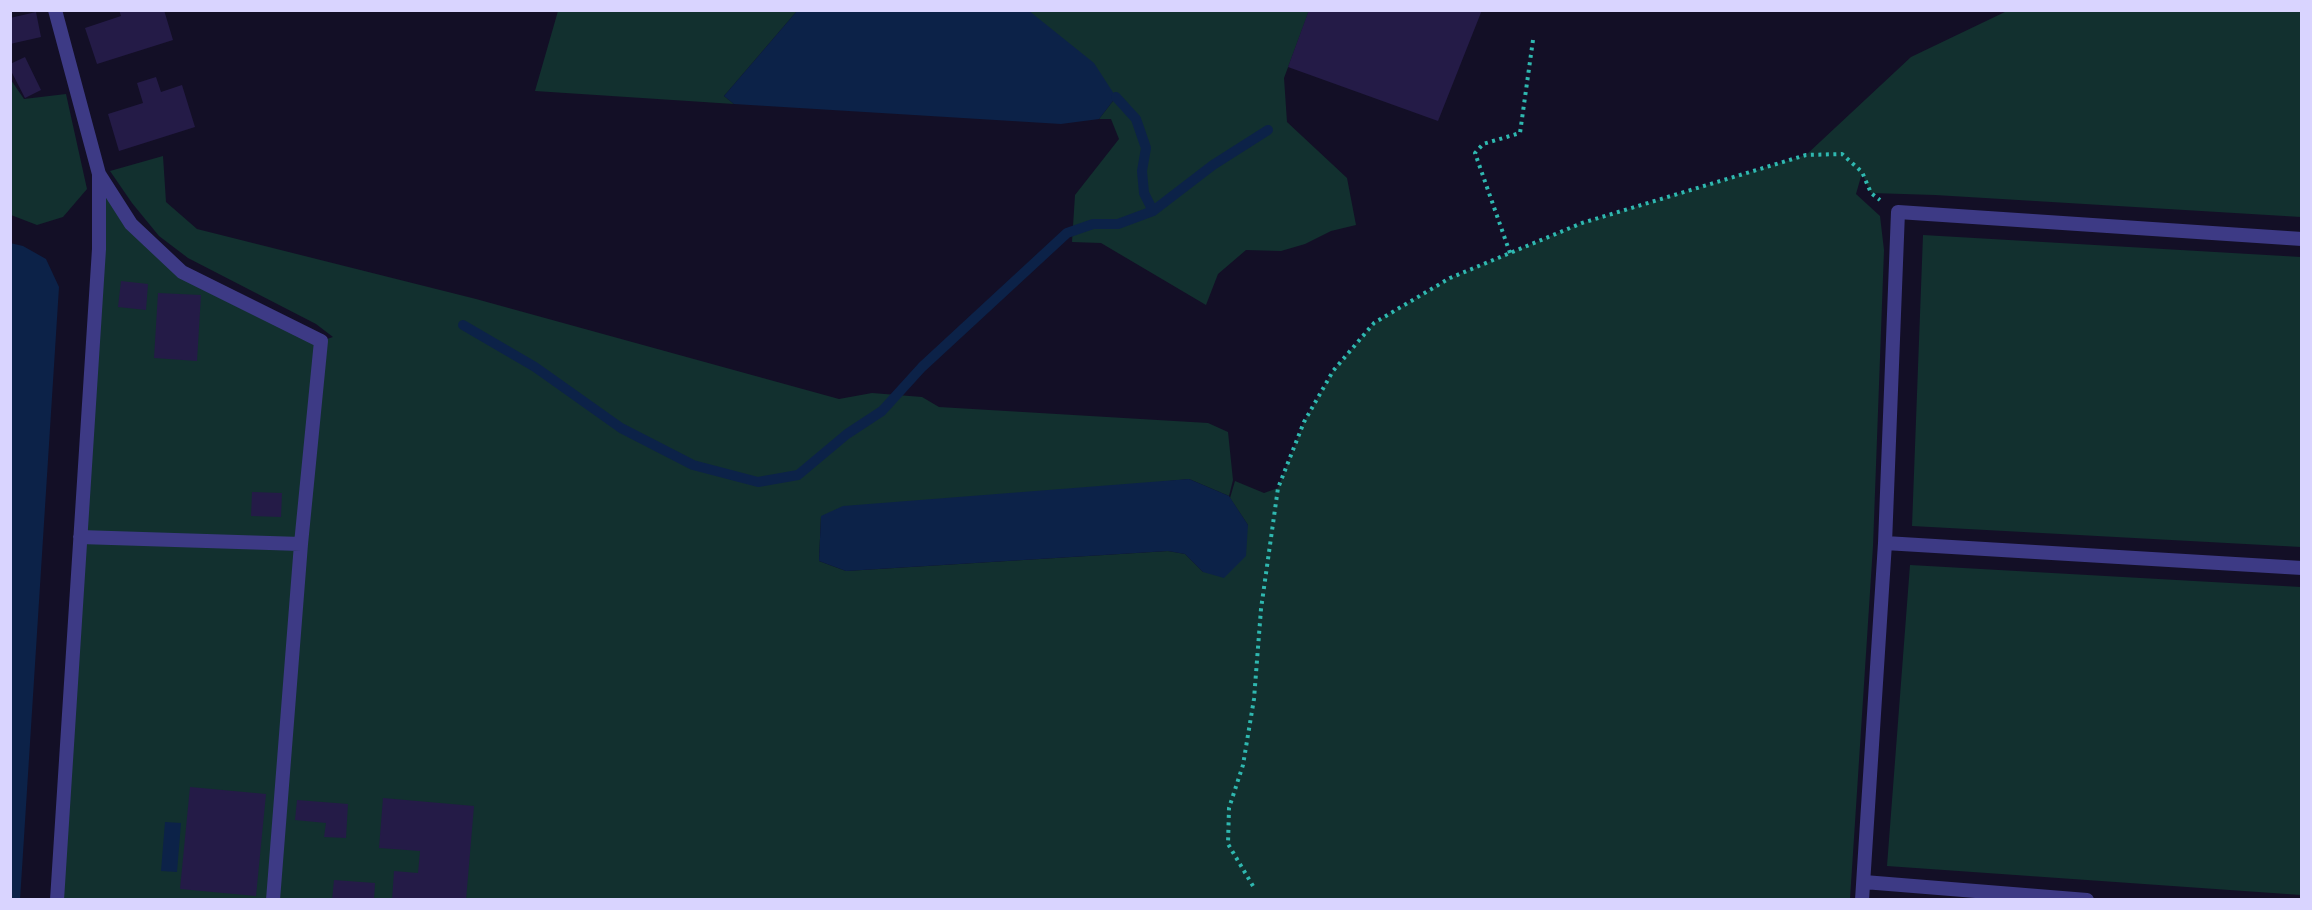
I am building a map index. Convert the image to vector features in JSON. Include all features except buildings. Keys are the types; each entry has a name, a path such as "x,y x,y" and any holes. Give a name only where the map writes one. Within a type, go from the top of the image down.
{"lane":[{"path":"55,10 99,174 99,249 57,900"},
{"path":"99,174 131,224 182,272 321,341 301,544 273,900"},
{"path":"1863,900 1885,543 1898,212 2301,239"},
{"path":"80,537 301,544"},
{"path":"1885,543 2301,568"},
{"path":"1864,882 2087,900"}],"path":[{"path":"1510,253 1475,153 1483,144 1520,133 1533,40"},
{"path":"1253,885 1228,844 1229,808 1243,765 1254,699 1261,609 1278,488 1304,422 1333,371 1374,323 1450,278 1582,222 1806,155 1842,154 1862,172 1871,193 1898,212"}],"green space":[{"path":"558,11 797,11 724,96 734,104 535,91"},
{"path":"1029,11 1309,11 1284,78 1287,122 1347,178 1356,225 1331,231 1305,244 1281,251 1246,250 1218,274 1206,305 1101,243 1072,242 1075,195 1119,139 1111,119 1099,119 1116,97"},
{"path":"2007,11 2301,11 2301,217 1871,193 1862,173 1856,194 1880,216 1884,250 1873,546 1850,899 57,900 99,174 131,224 182,272 321,341 333,337 316,324 188,258 159,236 110,171 163,156 166,202 197,229 476,299 839,399 872,393 922,397 939,407 1208,423 1228,432 1233,480 1229,496 1189,479 821,517 819,561 846,571 1168,551 1185,554 1203,572 1248,525 1230,498 1235,481 1264,493 1278,488 1304,422 1333,371 1374,323 1450,278 1582,223 1806,155 1911,57"},
{"path":"11,80 24,99 66,94 87,189 63,217 37,225 11,215"},
{"path":"1923,235 2301,257 2301,547 1912,526"},
{"path":"1910,565 2301,587 2301,895 1887,866"}],"water":[{"path":"1028,10 1094,63 1116,97 1099,119 1061,124 734,104 724,96 797,11"},
{"path":"10,243 23,246 46,259 59,287 20,900 10,899"},
{"path":"1189,479 1229,496 1248,525 1246,556 1224,578 1203,572 1185,554 1168,551 846,571 819,561 821,516 843,506"},
{"path":"165,822 181,823 177,872 161,871"}],"waterway":[{"path":"1116,97 1136,119 1146,148 1142,171 1144,193 1153,211"},
{"path":"463,325 535,367 621,428 693,465 758,482 798,475 847,434 882,411 922,367 1067,233 1093,224 1118,224 1153,211 1213,165 1268,130"}]}
